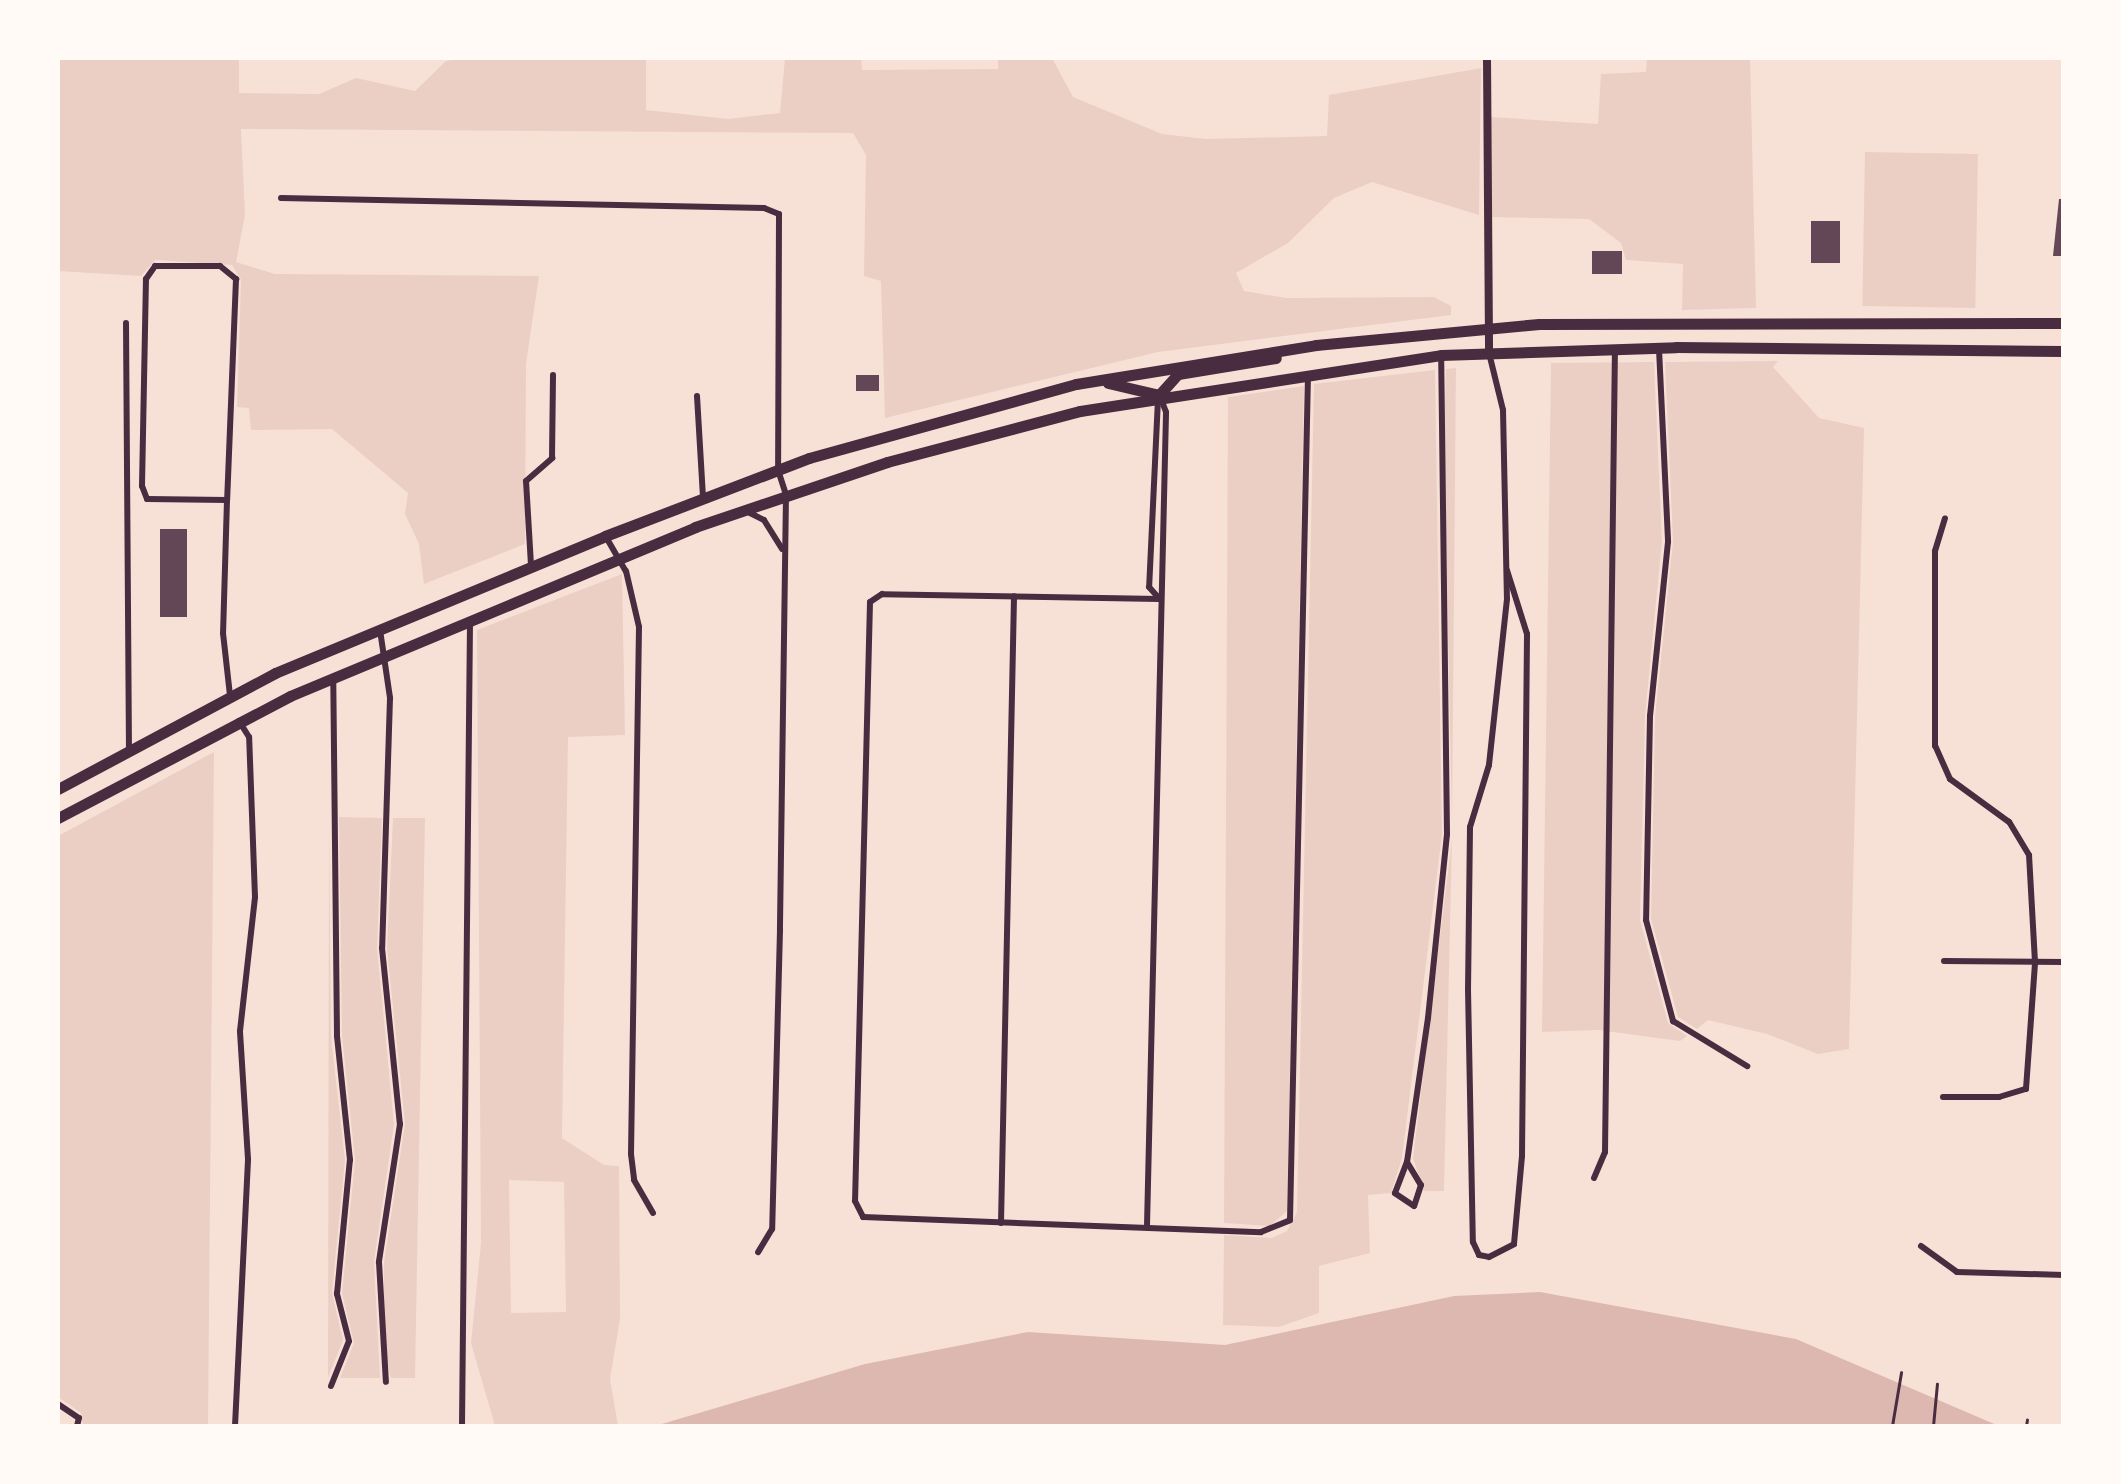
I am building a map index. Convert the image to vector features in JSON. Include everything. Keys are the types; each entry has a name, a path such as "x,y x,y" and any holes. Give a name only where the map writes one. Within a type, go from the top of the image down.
{"highway":[{"path":"58,789 230,696 606,536 778,470 1076,384 1193,361 1485,328 1660,321 2064,323"},
{"path":"1159,395 1178,374 1393,336"},
{"path":"58,818 239,720 617,558 786,495 984,434 1159,395 1441,356 1615,348 2064,351"},
{"path":"1076,384 1116,383 1159,395"}],"street":[{"path":"1487,58 1485,328 1503,410 1507,570 1490,764 1472,812 1469,846 1473,1242 1479,1254 1490,1257 1508,1250 1519,1228 1524,1092 1527,634 1507,570"},
{"path":"282,198 777,211 778,470 786,495 772,1229 758,1252"},
{"path":"227,500 148,499 142,486 150,268 220,266 236,279 224,634 230,696"},
{"path":"126,323 129,748"},
{"path":"1594,1178 1605,1152 1615,348"},
{"path":"1659,348 1668,542 1650,716 1646,920 1673,1021 1748,1066"},
{"path":"1407,1162 1421,1186 1414,1206 1395,1193 1407,1162 1447,834 1441,356"},
{"path":"1160,599 882,594 870,602 857,1211 870,1219 1270,1232 1285,1226 1292,1212 1308,372"},
{"path":"532,566 526,481 552,458 553,374"},
{"path":"1159,395 1150,587 1160,599"},
{"path":"1147,1226 1166,412 1159,395"},
{"path":"697,396 703,498"},
{"path":"744,510 764,520 784,555"},
{"path":"1944,1096 1999,1097 2026,1089 2035,962 2029,855 2008,822 1950,779 1935,746 1935,551 1945,520"},
{"path":"606,536 635,603 640,665 630,1154 634,1180 654,1212"},
{"path":"1001,1224 1014,596"},
{"path":"462,1426 470,620"},
{"path":"380,629 390,698 382,948 400,1124 379,1262 386,1382"},
{"path":"330,1386 349,1341 337,1294 350,1160 336,1036 332,678"},
{"path":"235,1426 248,1159 240,1031 255,897 249,737 239,720"},
{"path":"1944,961 2064,962"},
{"path":"1921,1246 1956,1272 2064,1275"},
{"path":"58,1404 79,1418 77,1426"}],"path":[{"path":"1892,1426 1902,1372"},
{"path":"1933,1426 1937,1384"},
{"path":"2026,1426 2027,1420"}],"shaded area":[{"path":"58,58 239,58 239,93 319,94 356,78 415,91 446,61 462,58 646,58 646,110 728,119 780,113 785,58 861,58 862,70 998,69 998,58 1052,58 1073,97 1162,134 1206,139 1327,136 1329,95 1481,68 1479,215 1372,182 1334,198 1288,243 1236,273 1244,291 1286,298 1434,297 1451,306 1451,315 1158,352 885,418 881,281 864,276 866,155 853,133 241,129 245,215 236,262 275,274 539,276 526,364 525,544 424,584 419,544 405,514 408,493 332,429 251,430 249,408 237,407 241,280 232,265 155,260 141,276 58,271"},
{"path":"1647,58 1750,58 1756,308 1682,310 1683,264 1626,260 1621,243 1589,219 1489,217 1491,117 1598,124 1601,74 1646,72"},
{"path":"1865,152 1978,154 1975,308 1862,306"},
{"path":"1778,361 1773,367 1819,418 1864,428 1849,1049 1818,1054 1767,1034 1708,1020 1697,1029 1678,1017 1651,919 1655,717 1673,541 1665,362"},
{"path":"1654,362 1662,541 1645,716 1640,920 1668,1023 1687,1036 1680,1041 1598,1030 1542,1032 1551,363"},
{"path":"1456,368 1452,821 1444,442 1446,369"},
{"path":"1435,370 1442,834 1402,1158 1391,1193 1368,1195 1370,1253 1319,1266 1319,1313 1279,1327 1223,1325 1224,1235 1272,1238 1287,1231 1297,1212 1314,384"},
{"path":"1304,386 1287,1211 1270,1226 1224,1223 1228,397"},
{"path":"622,574 625,735 568,737 562,1138 604,1165 619,1166 620,1319 610,1379 618,1426 495,1426 471,1343 481,1243 477,630","holes":["509,1180 564,1182 566,1312 511,1313"]},
{"path":"214,752 208,1426 83,1426 81,1413 58,1397 58,836"},
{"path":"329,817 331,1036 345,1160 332,1293 343,1340 328,1378"},
{"path":"339,817 382,818 377,948 394,1124 374,1262 380,1378 340,1378 354,1343 342,1293 355,1160 342,1036"},
{"path":"393,818 425,818 415,1378 391,1378 384,1349 384,1262 405,1124 387,948"},
{"path":"1452,839 1444,1191 1424,1191 1413,1158"},
{"path":"1540,1292 1796,1339 1999,1426 655,1426 865,1364 1028,1332 1225,1345 1454,1296"}],"building":[{"path":"2059,199 2064,199 2064,256 2053,256"},
{"path":"1811,221 1840,221 1840,263 1811,263"},
{"path":"1592,251 1622,251 1622,274 1592,274"},
{"path":"856,375 879,375 879,391 856,391"},
{"path":"160,529 187,529 187,617 160,617"}]}
